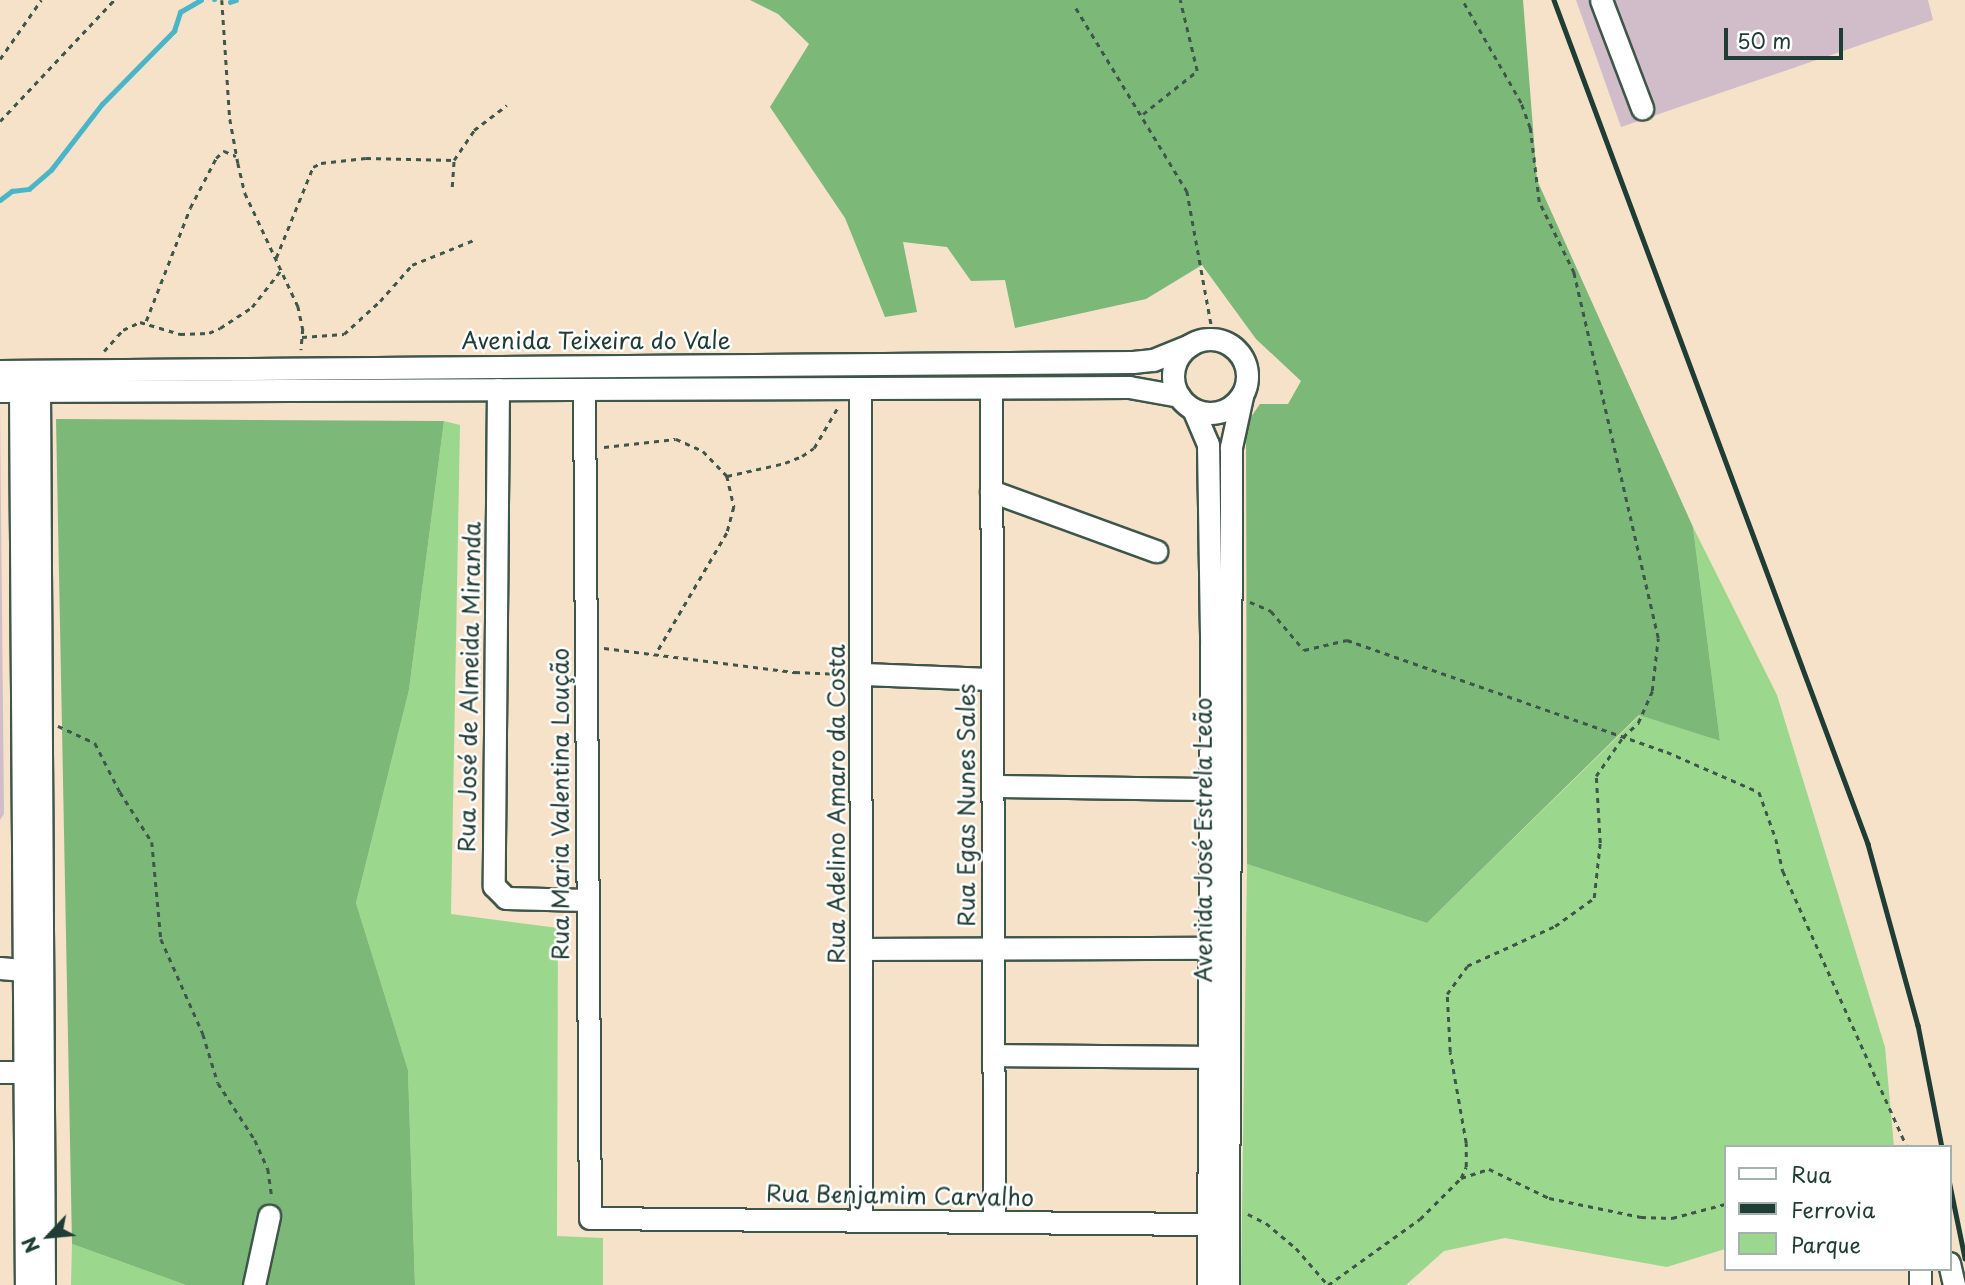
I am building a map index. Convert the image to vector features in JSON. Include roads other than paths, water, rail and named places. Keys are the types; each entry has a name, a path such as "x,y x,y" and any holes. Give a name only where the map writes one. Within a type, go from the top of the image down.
{"street":[{"path":"1601,0 1642,108"},
{"name":"Avenida Teixeira do Vale","path":"0,371 1133,362 1153,360 1190,345 1214,339 1226,342 1244,360 1247,372 1242,396"},
{"path":"1186,402 1174,385 1176,363 1190,345"},
{"path":"26,1285 19,391 29,371"},
{"path":"19,391 1129,387 1186,402 1215,413 1234,404 1242,396"},
{"name":"Rua Adelino Amaro da Costa","path":"855,388 862,674 861,1221"},
{"name":"Rua Egas Nunes Sales","path":"991,388 994,1222"},
{"name":"Rua José de Almeida Miranda","path":"498,389 494,886 506,898 587,900"},
{"name":"Rua Maria Valentina Loução","path":"584,389 590,1218"},
{"path":"19,391 41,723 44,1285"},
{"name":"Avenida José Estrela Leão","path":"1228,1285 1231,447 1242,396"},
{"name":"Avenida José Estrela Leão","path":"1186,402 1208,444 1208,1285"},
{"path":"991,491 1156,551"},
{"path":"862,674 992,679"},
{"path":"992,786 1210,789"},
{"path":"863,949 1210,948"},
{"path":"0,968 24,970"},
{"path":"993,1055 1209,1057"},
{"path":"0,1072 24,1072"},
{"path":"254,1285 269,1216"},
{"name":"Rua Benjamim Carvalho","path":"590,1218 1209,1224"}],"waterway":[{"path":"0,200 12,191 29,189 51,170 102,104 174,31 180,12 201,0"},
{"path":"230,2 236,0"}],"railway":[{"path":"1554,0 1868,844 1918,1025 1942,1145"},
{"path":"1951,1190 1965,1258"}]}
